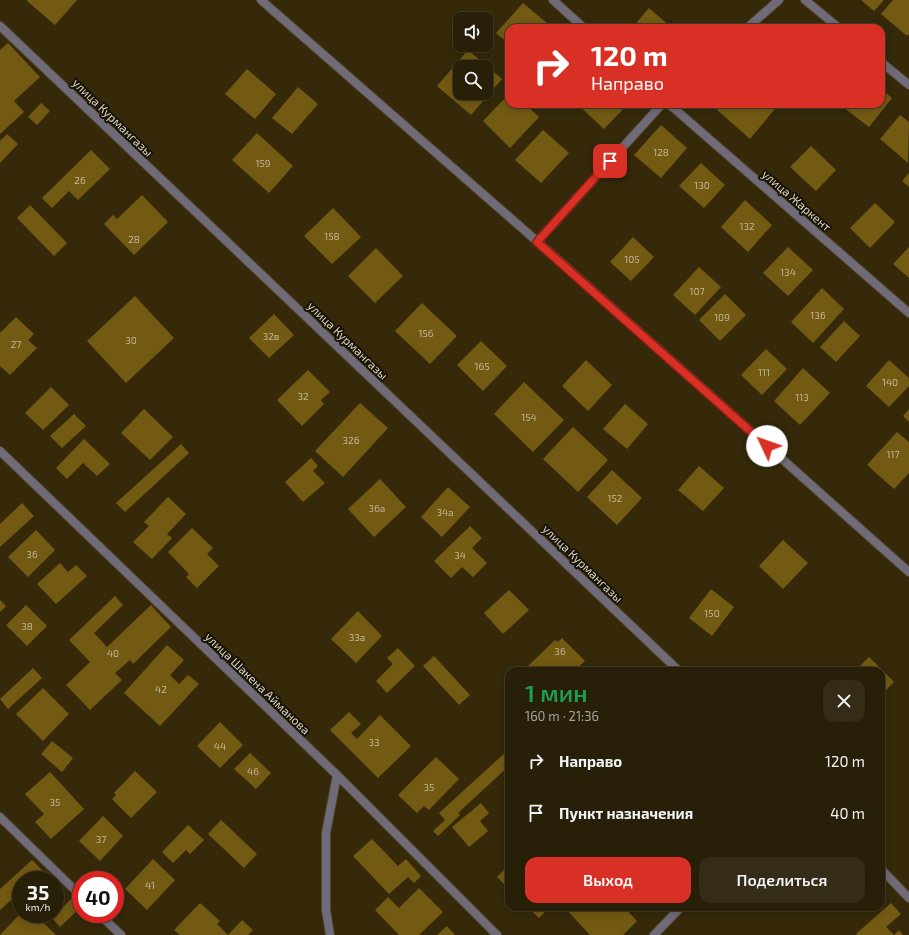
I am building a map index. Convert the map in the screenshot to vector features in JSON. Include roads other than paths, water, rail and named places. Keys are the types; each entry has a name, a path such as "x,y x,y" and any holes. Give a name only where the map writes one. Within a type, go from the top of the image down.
{"street":[{"path":"261,0 537,242 909,572"},
{"path":"553,0 580,24"},
{"path":"752,24 779,0"},
{"path":"805,0 834,24"},
{"name":"улица Курмангазы","path":"0,26 675,667"},
{"path":"885,65 909,85"},
{"path":"537,242 658,108"},
{"name":"улица Жаркент","path":"674,108 909,313"},
{"name":"улица Шакена Айманова","path":"0,451 337,775 497,935"},
{"path":"330,935 326,910 326,833 337,775"},
{"path":"0,817 72,887"},
{"path":"885,873 909,898"},
{"path":"654,935 677,911"},
{"path":"109,923 120,935"}]}
